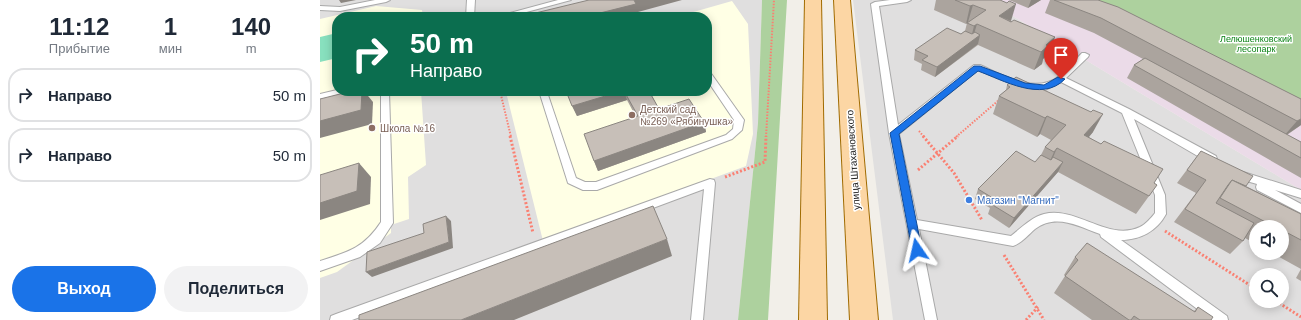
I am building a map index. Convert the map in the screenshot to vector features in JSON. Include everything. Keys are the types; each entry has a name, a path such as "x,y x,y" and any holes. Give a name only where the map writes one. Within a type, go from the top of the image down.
{"main road":[{"path":"813,0 813,320"},
{"name":"улица Штахановского","path":"842,0 864,320"}],"lane":[{"path":"320,8 340,9 386,0"},
{"path":"470,12 471,0"},
{"path":"519,12 568,0"},
{"path":"907,0 875,4 894,133 931,320"},
{"path":"894,133 977,68 1019,84 1045,88 1061,79 1085,55"},
{"path":"1061,79 1126,111 1301,209"},
{"path":"543,96 572,180 583,186 597,186 729,137 737,130 739,120 712,81"},
{"path":"320,97 332,94"},
{"path":"320,266 356,254 376,240 387,223 386,96"},
{"path":"1103,233 1128,237 1145,231 1161,214 1160,195 1126,111"},
{"path":"1244,177 1301,194"},
{"path":"336,320 710,183 697,320"},
{"path":"911,222 1012,241 1044,218 1068,218 1103,233 1222,320"}],"path":[{"path":"710,183 765,162 774,0"},
{"path":"903,182 1019,84"},
{"path":"501,96 536,247"},
{"path":"909,121 939,152 964,186 992,237 1038,307 1044,320"},
{"path":"1152,223 1249,285"},
{"path":"1026,320 1038,307"},
{"path":"1287,308 1301,317"}],"shaded area":[{"path":"320,0 762,0 758,123 738,320 320,320"},
{"path":"853,0 986,0 1301,190 1301,320 893,320"},
{"path":"986,0 1087,0 1301,119 1301,190"},
{"name":"Детский сад №269 «Рябинушка»","path":"732,1 748,24 753,134 746,166 543,241 507,96 712,96 712,12 694,12"},
{"name":"Школа №16","path":"376,6 422,10 422,12 350,12"},
{"name":"Школа №16","path":"332,16 332,96 421,96 426,165 408,177 409,219 391,225 391,233 337,272 320,278 320,19"}],"green space":[{"path":"762,0 787,0 768,320 738,320 758,123"},
{"name":"Лелюшенковский лесопарк","path":"1087,0 1301,0 1301,119"},
{"path":"332,34 332,59 320,62 320,37"}],"building":[{"path":"589,0 634,0 636,4 604,12 540,12"},
{"path":"955,0 1000,0 1007,3 1009,1 1016,4 999,16 1011,22 1014,20 1055,37 1041,52 977,24 974,26 967,23 986,10"},
{"path":"1054,0 1098,0 1118,7 1301,99 1301,119 1297,121 1101,18"},
{"path":"947,28 961,34 965,31 972,34 975,32 980,35 937,67 922,60 928,56 915,50"},
{"path":"1145,58 1301,142 1301,158 1134,65"},
{"path":"1016,77 1091,112 1093,110 1103,114 1084,135 1101,144 1104,141 1163,169 1154,183 1157,185 1149,196 1057,148 1054,152 1045,147 1066,125 1047,116 1045,118 999,96 1010,87 1007,85"},
{"path":"332,96 362,96 361,110 320,121 320,99"},
{"path":"568,96 605,96 572,106"},
{"path":"627,96 652,96 659,109 689,99 704,122 594,161 584,134 638,116"},
{"path":"1016,151 1035,162 1041,155 1051,160 1053,157 1063,162 1014,218 991,204 996,200 978,189"},
{"path":"1201,151 1253,176 1246,186 1232,180 1216,203 1249,220 1249,231 1243,241 1185,209 1206,180 1187,170"},
{"path":"359,163 357,191 320,203 320,175"},
{"path":"1232,180 1301,214 1301,240 1289,234 1289,220 1262,220 1220,198"},
{"path":"653,206 667,239 461,320 359,320 359,315"},
{"path":"446,216 449,242 366,272 367,252 424,233 423,224"},
{"path":"1087,243 1195,312 1198,307 1213,317 1211,320 1140,320 1134,316 1131,320 1129,320 1065,276 1078,260 1075,257"}],"place":[{"name":"Детский сад №269 «Рябинушка»","path":"632,115"},
{"name":"Школа №16","path":"372,128"},
{"name":"Магазин \"Магнит\"","path":"969,200"}],"route":[{"path":"917,250 894,133 977,68 1024,86 1045,88 1061,79"}]}
